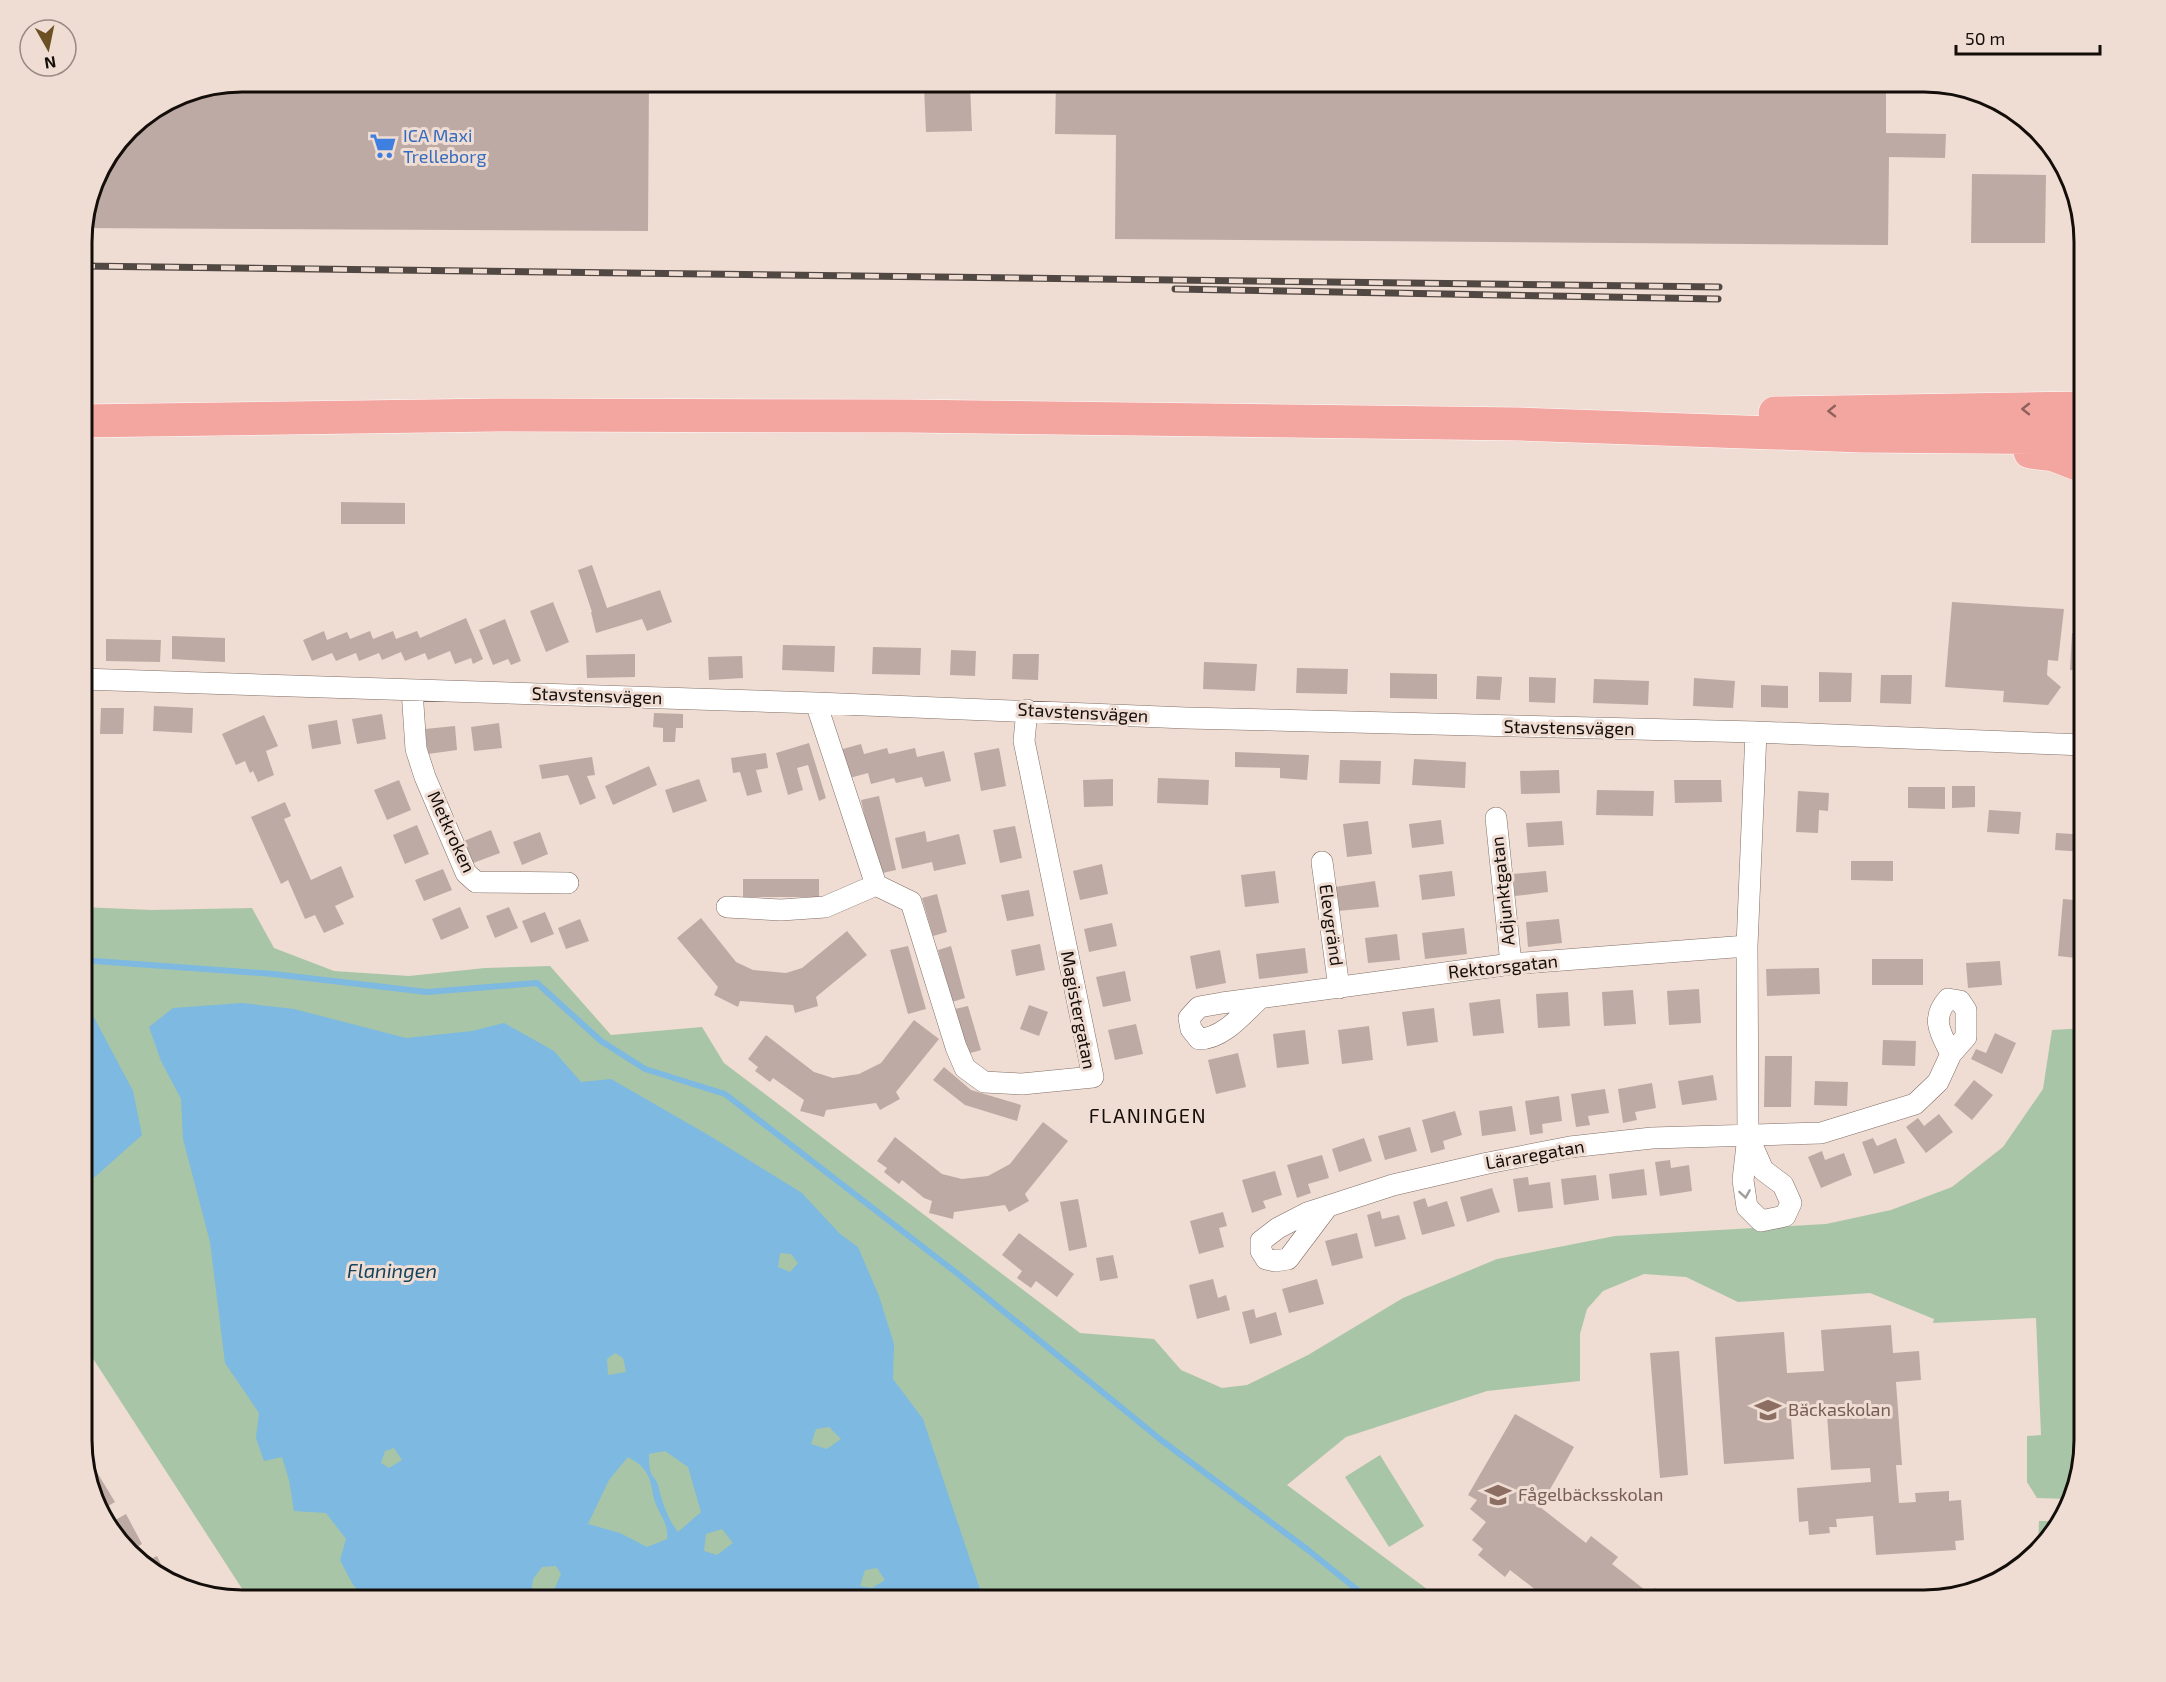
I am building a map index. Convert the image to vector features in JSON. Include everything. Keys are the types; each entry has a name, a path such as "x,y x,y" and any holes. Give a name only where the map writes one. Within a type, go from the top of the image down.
{"highway":[{"path":"1519,424 1812,411 2074,408"},
{"path":"92,421 498,415 907,416 1519,424 1861,435 2074,438"},
{"path":"1861,435 2017,450 2054,455 2074,463"}],"street":[{"name":"Stavstensvägen","path":"92,679 1027,710 1186,718 1756,732 2074,745"},
{"name":"Metkroken","path":"412,690 416,749 425,777 466,873 476,882 568,883"},
{"path":"727,907 781,910 825,907 876,885 816,703"},
{"name":"Magistergatan","path":"876,885 911,902 956,1047 965,1068 984,1082 1022,1084 1093,1077 1024,741 1027,710"},
{"path":"1748,1136 1747,946 1756,732"},
{"name":"Adjunktgatan","path":"1496,818 1511,964"},
{"name":"Elevgränd","path":"1322,862 1339,988"},
{"name":"Rektorsgatan","path":"1260,998 1511,964 1747,946"},
{"name":"Läraregatan","path":"1328,1206 1393,1185 1488,1162 1570,1147 1652,1138 1821,1133 1915,1104 1938,1082 1951,1054"}],"green space":[{"path":"92,907 152,910 252,908 274,948 334,971 409,976 485,968 550,966 611,1035 702,1027 724,1063 1080,1333 1154,1339 1181,1370 1222,1388 1247,1385 1308,1355 1403,1298 1497,1259 1615,1236 1826,1224 1891,1210 1952,1187 2003,1147 2043,1089 2052,1030 2074,1029 2074,1441 2072,1470 2063,1499 2037,1498 2027,1482 2027,1436 2041,1435 2036,1318 1933,1323 1934,1319 1870,1293 1738,1302 1686,1277 1644,1274 1603,1291 1587,1309 1580,1334 1580,1381 1487,1391 1346,1437 1287,1485 1428,1590 243,1590 92,1357"},
{"path":"1380,1455 1424,1526 1389,1547 1345,1477"},
{"path":"2039,1521 2051,1521 2044,1532 2038,1538"}],"water":[{"name":"Flaningen","path":"242,1003 294,1009 406,1038 472,1031 504,1023 554,1051 581,1082 611,1079 802,1193 840,1234 858,1247 879,1296 894,1344 893,1379 923,1419 980,1590 554,1590 561,1574 556,1566 542,1567 533,1579 531,1590 358,1590 340,1560 346,1539 326,1513 294,1511 289,1480 282,1457 264,1461 256,1438 259,1413 225,1363 210,1242 183,1139 181,1099 161,1061 149,1027 173,1008","holes":["780,1253 791,1254 798,1263 790,1272 778,1267","615,1353 623,1358 626,1372 608,1375 607,1359","829,1427 841,1439 827,1449 811,1444 816,1429","394,1448 402,1460 389,1468 381,1463 385,1451","665,1451 688,1467 701,1512 678,1532 668,1515 657,1483 651,1473 649,1454","628,1457 642,1467 651,1483 654,1499 665,1523 667,1539 647,1547 620,1533 588,1524 609,1480","722,1529 733,1543 717,1555 704,1551 706,1534","877,1568 885,1580 872,1588 860,1586 865,1570"]},
{"path":"92,1014 133,1091 142,1135 92,1179"}],"building":[{"name":"ICA Maxi Trelleborg","path":"232,92 649,92 648,231 92,228 94,212 107,175 122,150 135,135 175,107 212,94"},
{"path":"924,92 970,92 972,131 926,132"},
{"path":"1056,92 1886,92 1886,133 1946,134 1945,158 1889,157 1888,245 1115,239 1116,135 1055,134"},
{"path":"1972,174 2046,175 2045,243 1971,243"},
{"path":"341,502 405,503 405,524 341,524"},
{"path":"592,565 607,608 660,590 672,622 647,631 642,619 596,633 592,612 578,570"},
{"path":"553,602 569,642 546,652 530,611"},
{"path":"1952,602 2064,609 2058,661 2048,660 2047,675 2061,687 2048,705 2003,702 2004,691 1945,687"},
{"path":"466,618 483,659 473,664 471,658 455,664 450,651 428,660 425,653 405,661 401,652 382,660 379,653 359,661 356,653 336,661 332,653 312,661 303,640 324,631 327,640 347,632 350,639 370,631 373,639 393,631 396,639 417,631 420,638"},
{"path":"505,619 521,661 511,665 508,659 493,665 479,630"},
{"path":"2072,633 2074,633 2074,670 2070,670"},
{"path":"172,636 225,638 225,662 172,659"},
{"path":"106,639 161,640 160,662 106,661"},
{"path":"783,645 835,646 834,672 782,670"},
{"path":"873,647 921,648 920,675 872,674"},
{"path":"951,650 976,651 975,676 950,675"},
{"path":"635,654 635,677 587,678 586,655"},
{"path":"1013,654 1039,654 1038,680 1012,679"},
{"path":"742,656 743,678 709,680 708,657"},
{"path":"1204,662 1257,664 1255,691 1203,689"},
{"path":"1297,668 1348,669 1347,694 1296,693"},
{"path":"1819,672 1852,673 1851,702 1819,702"},
{"path":"1390,673 1437,674 1437,699 1390,698"},
{"path":"1881,675 1912,675 1911,704 1880,703"},
{"path":"1477,676 1502,677 1500,700 1476,699"},
{"path":"1529,677 1556,678 1555,703 1529,702"},
{"path":"1694,678 1735,681 1733,708 1693,706"},
{"path":"1594,679 1649,681 1648,705 1593,703"},
{"path":"1761,685 1788,686 1788,708 1761,707"},
{"path":"154,706 193,708 192,733 153,731"},
{"path":"101,708 124,708 123,734 100,734"},
{"path":"654,713 683,714 683,728 676,728 675,742 663,742 663,728 653,727"},
{"path":"382,714 386,739 357,744 352,719"},
{"path":"264,715 278,746 266,751 274,775 258,782 253,771 250,773 245,761 236,765 222,734"},
{"path":"337,720 341,744 312,749 308,725"},
{"path":"499,723 502,748 474,751 471,727"},
{"path":"455,726 457,750 428,754 425,729"},
{"path":"809,743 826,798 819,801 808,765 797,768 803,790 788,795 776,753"},
{"path":"861,744 864,754 887,748 889,754 915,748 917,757 944,751 951,781 925,787 922,777 896,783 894,778 871,784 868,773 846,779 839,750"},
{"path":"999,748 1006,786 981,791 974,753"},
{"path":"1235,752 1309,755 1307,780 1280,778 1280,768 1235,767"},
{"path":"766,753 768,768 756,770 762,792 747,796 740,772 733,773 731,758"},
{"path":"592,757 595,775 587,776 596,798 580,805 568,775 542,779 539,765"},
{"path":"1414,759 1466,762 1465,788 1412,785"},
{"path":"1340,760 1381,761 1380,784 1339,783"},
{"path":"649,766 657,785 613,805 605,786"},
{"path":"1559,770 1560,793 1521,794 1520,771"},
{"path":"1158,778 1209,780 1208,805 1157,803"},
{"path":"699,779 707,801 673,813 665,790"},
{"path":"1113,779 1113,806 1084,807 1083,780"},
{"path":"399,780 411,810 387,820 374,790"},
{"path":"1674,780 1721,780 1722,802 1675,803"},
{"path":"1952,786 1975,786 1975,807 1952,808"},
{"path":"1908,787 1945,787 1945,809 1908,808"},
{"path":"1597,790 1654,791 1653,816 1596,815"},
{"path":"1798,791 1829,793 1828,811 1819,810 1818,833 1796,832"},
{"path":"879,796 896,870 878,874 861,800"},
{"path":"285,802 291,816 284,819 311,880 341,866 354,897 335,906 344,924 324,933 315,915 305,919 288,880 281,884 251,817"},
{"path":"1989,810 2021,812 2019,834 1987,832"},
{"path":"1441,820 1444,844 1412,848 1409,824"},
{"path":"1368,821 1372,854 1347,857 1343,824"},
{"path":"1562,821 1564,845 1528,847 1526,823"},
{"path":"2073,824 2074,851 2055,850 2056,833 2073,834"},
{"path":"417,825 429,854 405,864 393,835"},
{"path":"1015,826 1022,858 1000,863 993,830"},
{"path":"491,830 500,853 473,863 464,841"},
{"path":"925,831 927,842 959,834 966,864 934,871 932,862 902,869 895,838"},
{"path":"540,832 548,854 522,865 513,842"},
{"path":"1851,861 1893,861 1893,881 1851,880"},
{"path":"1102,864 1108,894 1080,900 1073,871"},
{"path":"443,869 452,890 424,901 415,880"},
{"path":"1275,871 1279,903 1245,907 1241,875"},
{"path":"1452,871 1455,896 1422,900 1419,875"},
{"path":"1546,871 1548,892 1515,896 1513,874"},
{"path":"743,879 819,879 819,897 743,897"},
{"path":"1375,881 1379,907 1338,911 1335,887"},
{"path":"1029,890 1034,916 1007,921 1001,895"},
{"path":"937,894 947,932 933,936 922,898"},
{"path":"2063,899 2074,900 2074,958 2058,956"},
{"path":"460,907 469,928 441,940 432,919"},
{"path":"509,907 518,928 495,938 486,916"},
{"path":"545,912 554,934 531,943 522,921"},
{"path":"701,918 736,962 753,970 786,973 802,968 847,931 867,955 816,997 818,1006 795,1013 793,1005 740,1001 738,1007 714,995 718,987 677,938"},
{"path":"580,919 589,941 566,949 558,928"},
{"path":"1559,919 1562,943 1528,947 1526,922"},
{"path":"1112,923 1117,946 1089,952 1084,929"},
{"path":"1464,928 1467,954 1425,959 1422,933"},
{"path":"1397,934 1400,960 1368,963 1365,938"},
{"path":"1040,944 1045,970 1016,976 1011,950"},
{"path":"908,946 926,1009 908,1014 890,950"},
{"path":"951,946 965,998 952,1002 938,950"},
{"path":"1305,948 1308,973 1259,979 1256,954"},
{"path":"1220,950 1226,983 1196,989 1190,956"},
{"path":"1872,959 1923,959 1923,985 1872,985"},
{"path":"2000,961 2002,985 1968,988 1966,963"},
{"path":"1819,968 1820,994 1767,996 1766,969"},
{"path":"1125,971 1131,1001 1103,1007 1096,977"},
{"path":"1699,989 1701,1023 1669,1025 1667,991"},
{"path":"1633,990 1636,1024 1604,1026 1602,992"},
{"path":"1568,992 1570,1026 1538,1028 1536,994"},
{"path":"1500,999 1504,1033 1473,1036 1469,1003"},
{"path":"1029,1005 1048,1012 1039,1036 1020,1029"},
{"path":"968,1006 981,1050 967,1054 955,1009"},
{"path":"1434,1008 1438,1042 1407,1046 1402,1012"},
{"path":"914,1020 939,1039 896,1092 900,1099 880,1110 876,1103 826,1110 824,1117 800,1111 804,1100 773,1078 770,1082 755,1071 758,1067 748,1059 766,1035 814,1072 833,1078 859,1074 881,1063"},
{"path":"1136,1024 1143,1054 1115,1060 1108,1030"},
{"path":"1369,1026 1373,1060 1342,1064 1338,1030"},
{"path":"1305,1030 1309,1064 1277,1068 1273,1034"},
{"path":"1995,1033 2016,1043 2002,1074 1971,1059 1976,1049 1986,1053"},
{"path":"1883,1040 1916,1041 1915,1066 1882,1065"},
{"path":"1238,1053 1246,1087 1216,1094 1208,1060"},
{"path":"1765,1056 1792,1056 1791,1107 1764,1107"},
{"path":"944,1067 971,1090 1021,1105 1017,1121 965,1105 933,1080"},
{"path":"1713,1075 1717,1100 1682,1105 1678,1081"},
{"path":"1974,1080 1993,1095 1972,1120 1954,1105"},
{"path":"1815,1081 1848,1082 1847,1106 1814,1105"},
{"path":"1652,1083 1656,1108 1635,1112 1637,1120 1623,1123 1618,1089"},
{"path":"1605,1089 1609,1113 1588,1116 1590,1125 1576,1127 1571,1094"},
{"path":"1559,1096 1562,1121 1542,1124 1543,1133 1530,1135 1525,1101"},
{"path":"1512,1106 1516,1131 1482,1136 1479,1111"},
{"path":"1455,1111 1462,1135 1443,1141 1445,1149 1431,1153 1422,1120"},
{"path":"1939,1114 1953,1132 1926,1153 1906,1127 1918,1118 1924,1126"},
{"path":"1043,1122 1068,1141 1025,1194 1029,1201 1009,1212 1005,1205 954,1212 953,1219 929,1213 932,1201 924,1198 902,1180 899,1184 884,1172 887,1168 877,1161 895,1137 942,1174 962,1179 988,1176 1010,1164"},
{"path":"1410,1127 1417,1151 1385,1160 1378,1136"},
{"path":"1364,1138 1372,1161 1339,1172 1332,1149"},
{"path":"1873,1138 1877,1146 1896,1138 1905,1163 1874,1174 1862,1142"},
{"path":"1822,1151 1825,1160 1844,1153 1852,1175 1821,1188 1808,1157"},
{"path":"1322,1155 1329,1178 1308,1184 1311,1193 1297,1198 1287,1165"},
{"path":"1670,1160 1671,1168 1689,1165 1692,1191 1660,1196 1655,1162"},
{"path":"1644,1169 1647,1195 1612,1199 1609,1174"},
{"path":"1275,1171 1282,1195 1263,1201 1266,1208 1252,1213 1242,1180"},
{"path":"1596,1175 1599,1200 1564,1205 1561,1179"},
{"path":"1528,1177 1529,1185 1550,1182 1553,1208 1518,1212 1513,1179"},
{"path":"1492,1188 1500,1212 1467,1222 1460,1197"},
{"path":"1425,1198 1428,1207 1447,1201 1455,1226 1422,1235 1413,1202"},
{"path":"1078,1199 1087,1247 1069,1251 1060,1202"},
{"path":"1380,1211 1382,1219 1399,1215 1406,1239 1375,1247 1367,1215"},
{"path":"1223,1212 1227,1226 1219,1228 1224,1247 1199,1254 1190,1221"},
{"path":"1019,1233 1074,1274 1057,1297 1036,1281 1031,1288 1017,1278 1022,1271 1002,1255"},
{"path":"1357,1233 1363,1258 1332,1266 1325,1241"},
{"path":"1113,1255 1118,1278 1100,1281 1096,1258"},
{"path":"1213,1279 1218,1298 1226,1295 1230,1310 1197,1319 1189,1285"},
{"path":"1317,1279 1324,1304 1289,1313 1282,1289"},
{"path":"1254,1309 1256,1318 1276,1312 1282,1335 1250,1344 1242,1312"},
{"path":"1891,1325 1893,1353 1919,1351 1921,1380 1896,1382 1902,1465 1896,1465 1899,1503 1916,1502 1915,1493 1949,1491 1949,1501 1961,1500 1964,1540 1955,1541 1956,1550 1876,1555 1873,1516 1836,1519 1837,1527 1829,1527 1830,1533 1809,1535 1808,1521 1799,1522 1797,1488 1871,1482 1870,1468 1831,1470 1827,1415 1791,1417 1794,1459 1724,1464 1715,1337 1784,1332 1787,1373 1824,1371 1821,1330"},
{"path":"1679,1351 1688,1475 1660,1478 1650,1353"},
{"path":"1515,1414 1574,1447 1540,1507 1586,1543 1591,1536 1618,1557 1612,1564 1645,1590 1536,1590 1510,1570 1505,1577 1478,1555 1483,1549 1472,1540 1486,1522 1470,1509 1477,1500 1468,1495"},
{"path":"94,1470 115,1502 107,1507 99,1489"},
{"path":"126,1514 142,1544 137,1547 115,1520"},
{"path":"157,1556 163,1568 150,1560"}],"waterway":[{"path":"92,961 273,974 427,992 537,983 601,1041 645,1069 725,1094 958,1274 1161,1440 1357,1590"}],"railway":[{"path":"92,266 1719,287"},
{"path":"1175,289 1718,299"}],"place":[{"name":"ICA Maxi Trelleborg","path":"383,146"},
{"name":"Bäckaskolan","path":"1768,1410"},
{"name":"Fågelbäcksskolan","path":"1498,1495"}],"district":[{"name":"FLANINGEN","path":"1148,1116"}]}
